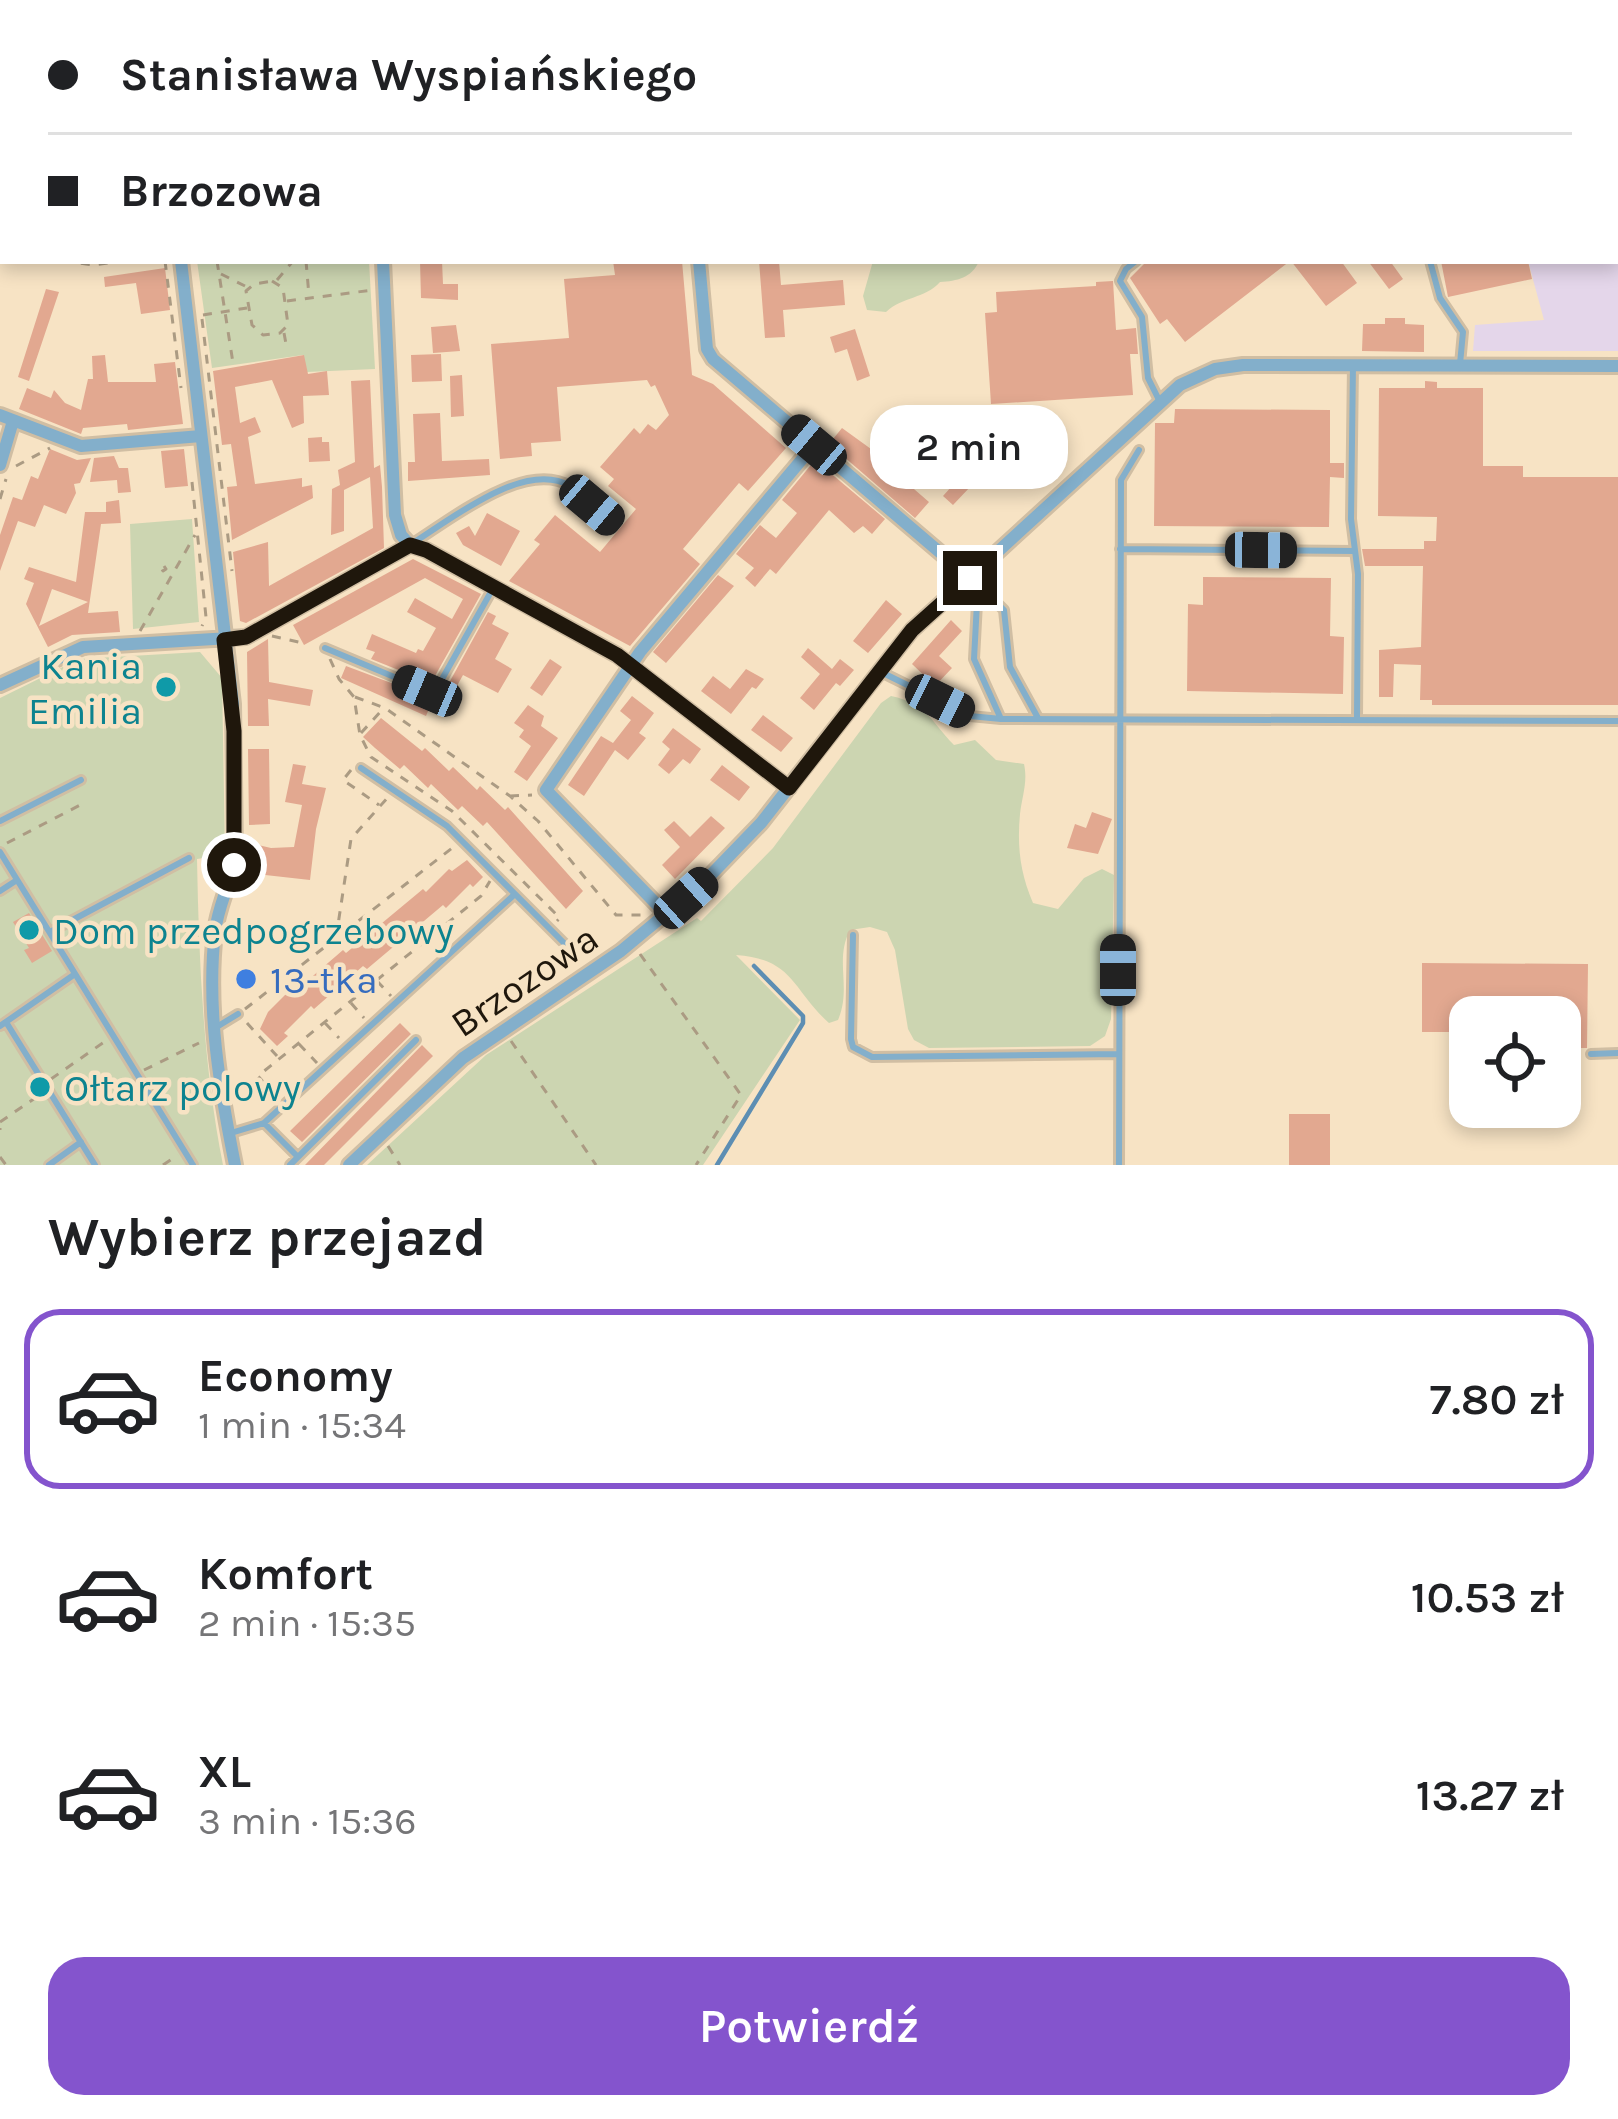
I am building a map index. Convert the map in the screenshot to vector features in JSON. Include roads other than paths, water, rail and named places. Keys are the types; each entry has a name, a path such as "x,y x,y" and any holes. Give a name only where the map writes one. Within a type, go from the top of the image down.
{"street":[{"path":"181,264 234,718 236,851 215,934 215,1028 235,1165"},
{"path":"382,264 395,515 401,535 410,545 632,666 789,788"},
{"path":"699,264 707,349 713,359 974,581"},
{"name":"Brzozowa","path":"349,1165 453,1066 632,943 722,866 921,621 974,581 1159,400 1192,378 1232,365 1618,366"},
{"path":"7,464 7,418 81,446 201,436"},
{"path":"667,915 649,911 546,794 548,786 632,666 814,445"},
{"path":"0,685 73,649 246,637 410,545"}],"lane":[{"path":"1132,264 1120,280 1142,317 1148,378 1159,400"},
{"path":"1431,264 1441,299 1463,332 1460,364"},
{"path":"1353,365 1351,519 1358,718"},
{"path":"1119,1165 1120,480 1139,449"},
{"path":"410,545 492,493 509,485 540,481 569,485 614,524"},
{"path":"1120,549 1355,551"},
{"path":"974,581 1004,610 1010,667 1039,718"},
{"path":"974,581 974,659 1001,719"},
{"path":"326,648 430,692 437,688 494,587"},
{"path":"879,671 970,716 1001,719 1618,721"},
{"path":"358,767 459,843 565,944"},
{"path":"0,821 82,780"},
{"path":"0,849 194,1165"},
{"path":"50,932 189,858"},
{"path":"0,891 17,880"},
{"path":"229,1133 264,1123 514,894"},
{"path":"853,935 851,1039 860,1053 872,1057 1119,1054"},
{"path":"75,974 3,1024 94,1165"},
{"path":"215,1028 238,1014"},
{"path":"290,1165 416,1040"},
{"path":"1591,1054 1618,1053"},
{"path":"264,1123 298,1157"},
{"path":"49,1165 81,1142"}],"waterway":[{"path":"717,1165 803,1023 803,1016 754,966"}],"place":[{"name":"Kania Emilia","path":"166,687"},
{"name":"Dom przedpogrzebowy","path":"29,930"},
{"name":"13-tka","path":"246,979"},
{"name":"Ołtarz polowy","path":"40,1087"}]}
